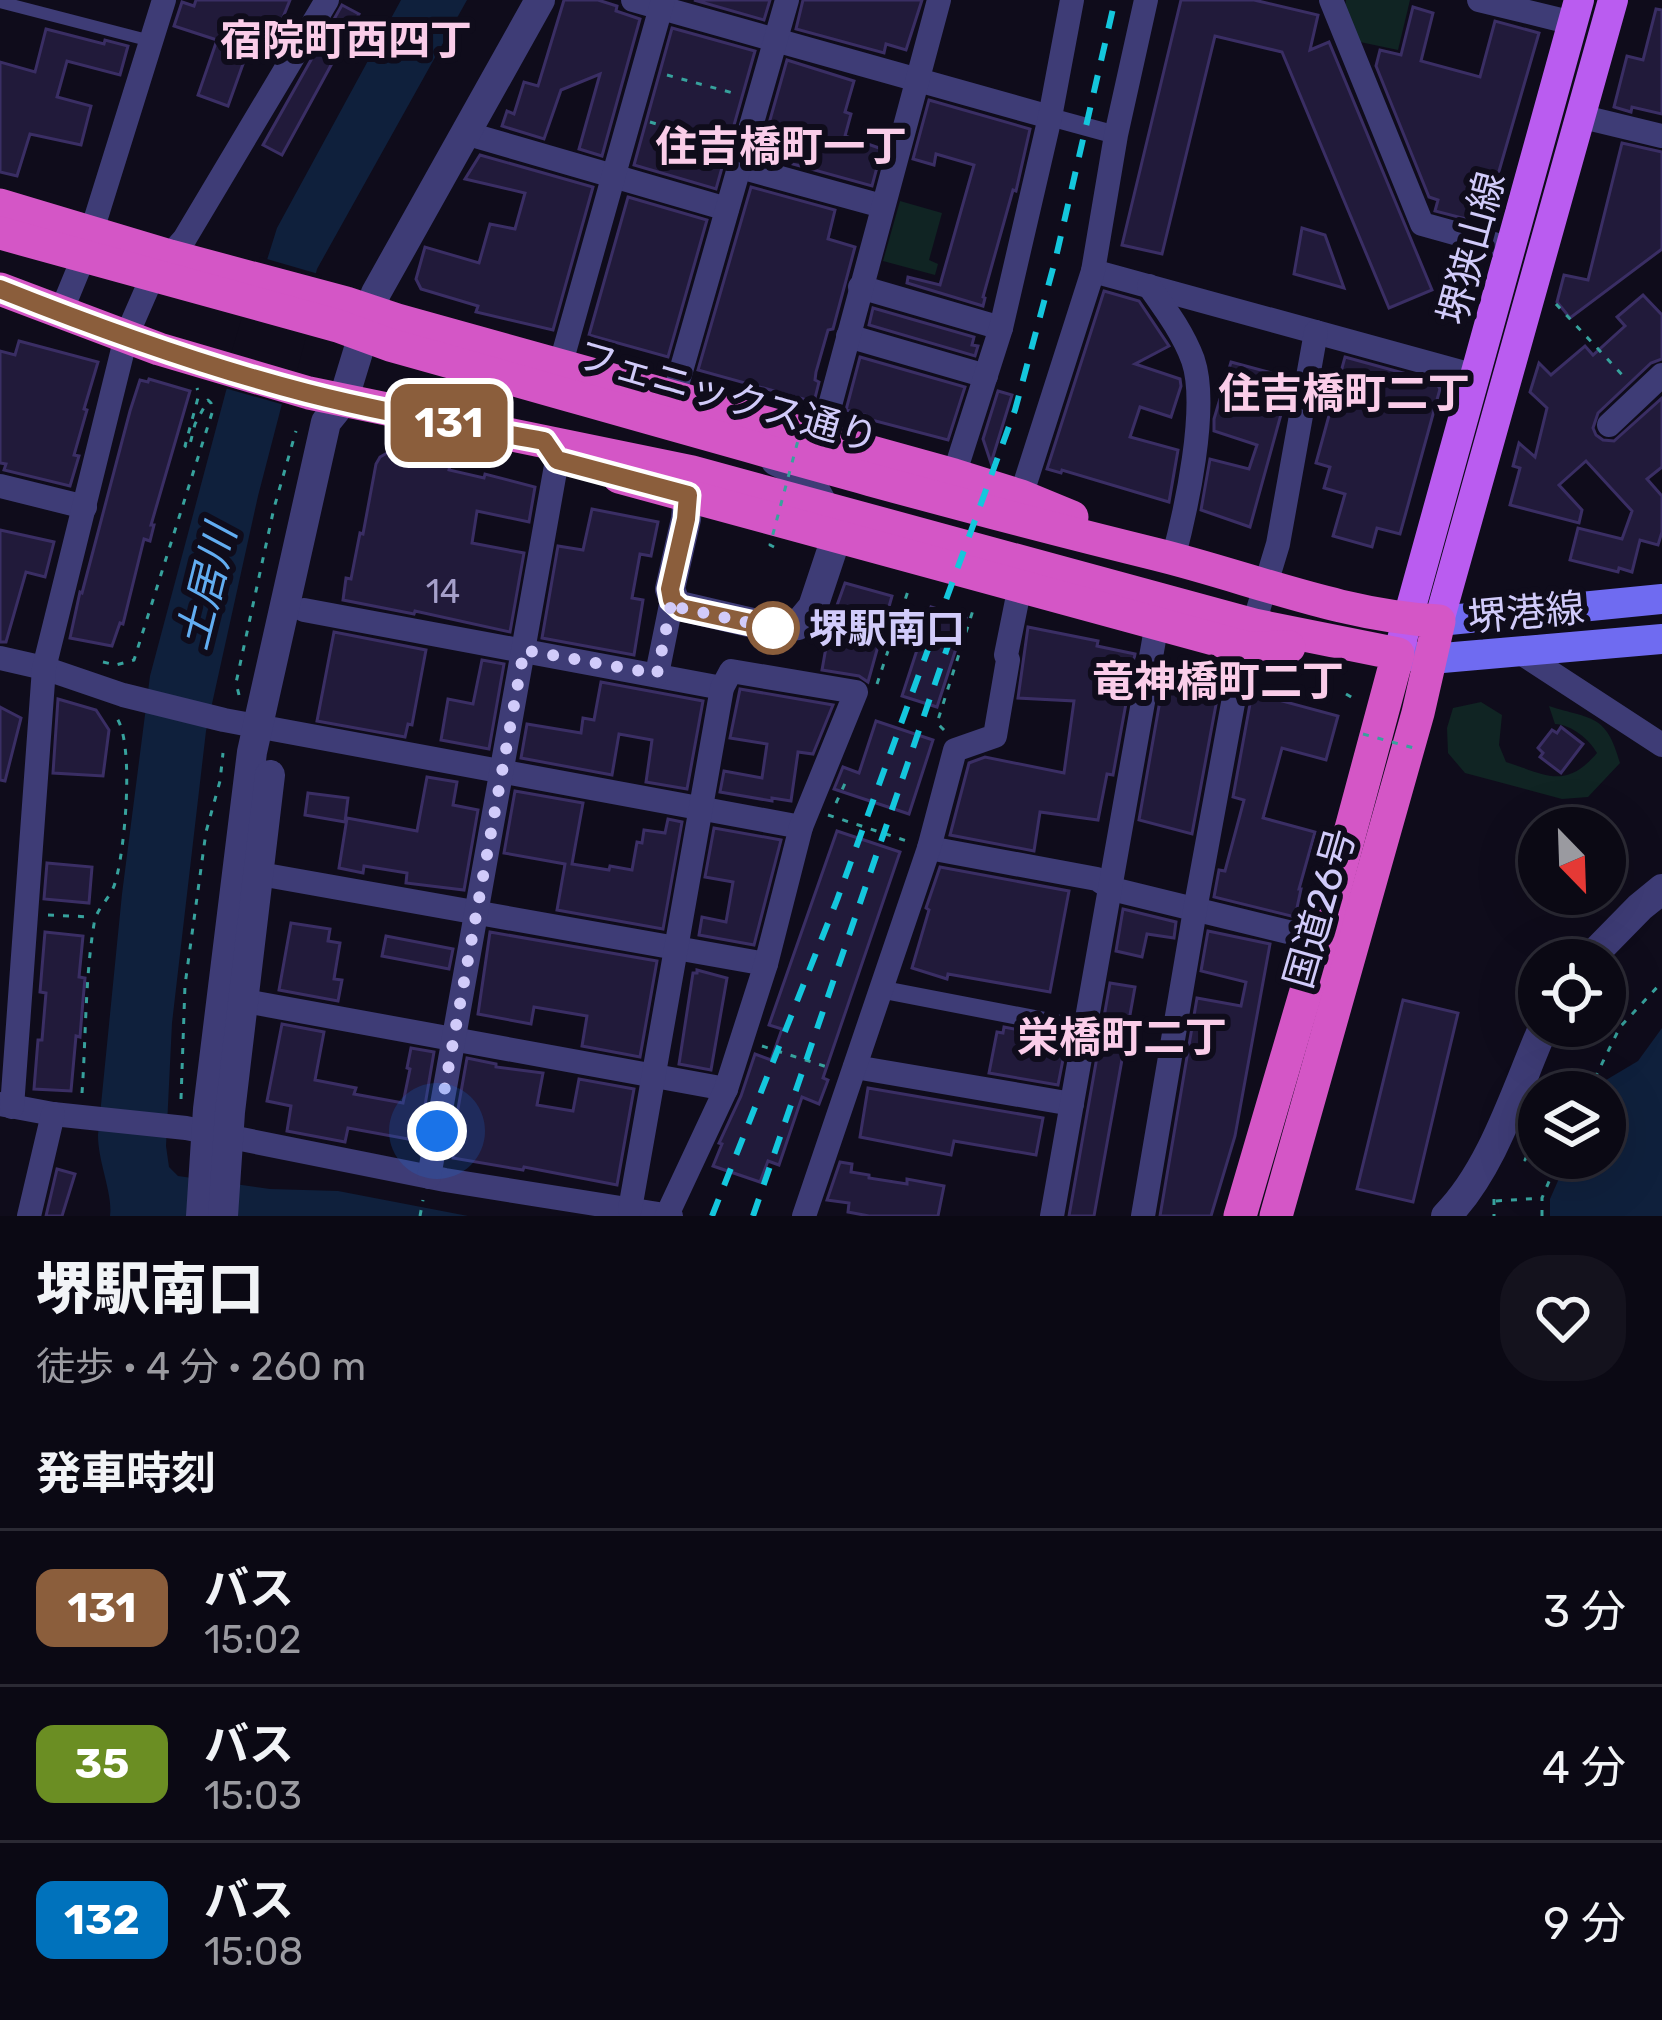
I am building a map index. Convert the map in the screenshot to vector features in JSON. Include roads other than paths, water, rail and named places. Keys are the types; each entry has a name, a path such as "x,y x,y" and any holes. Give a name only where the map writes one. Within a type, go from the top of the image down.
{"highway":[{"path":"0,205 87,244 161,266 670,409 954,475 1021,496 1173,559"},
{"path":"0,233 87,244"},
{"name":"フェニックス通り","path":"0,289 126,337 199,374 304,407 343,400 690,483 1250,636 1414,657"},
{"name":"フェニックス通り","path":"670,409 713,436 825,443 967,508 1355,610 1423,620"},
{"path":"1022,575 1157,623 1250,636"},
{"name":"国道26号","path":"1276,1216 1423,620"},
{"name":"国道26号","path":"1240,1216 1321,940 1414,657"}],"main road":[{"name":"堺狭山線","path":"1423,620 1612,0"},
{"name":"堺狭山線","path":"1423,620 1476,376 1576,12"},
{"name":"堺港線","path":"1423,620 1662,599"},
{"name":"堺港線","path":"1414,657 1521,653 1662,639"}],"street":[{"path":"61,312 164,0"},
{"path":"304,610 657,674 856,692 805,818 726,1089 669,1216 426,1188 85,1111 53,1114 6,1106 44,668 126,337 161,266 184,238 327,0"},
{"path":"223,1216 206,1138 245,1001 260,874 260,717 304,610 346,426 343,400 355,319 376,292 540,0"},
{"path":"633,0 662,4 776,41 1116,135"},
{"path":"670,409 787,0"},
{"path":"825,443 860,287 939,0"},
{"path":"954,475 1000,328 1050,118 1072,0"},
{"path":"1021,496 1093,271 1146,0"},
{"path":"1331,0 1422,224 1512,250"},
{"path":"1479,0 1576,12"},
{"path":"556,377 662,4"},
{"path":"1580,116 1662,136"},
{"path":"465,133 727,209"},
{"path":"742,158 882,206"},
{"path":"1093,271 1476,376"},
{"path":"1149,286 1176,324 1193,362 1199,393 1190,482 1173,559"},
{"path":"860,287 1000,328"},
{"path":"1143,1216 1238,676 1278,544 1316,332"},
{"path":"848,336 986,376"},
{"path":"1609,425 1662,375"},
{"path":"201,1216 206,1138 260,717 326,422 343,400"},
{"path":"672,600 681,608 773,628 790,628 810,614 833,520 800,471 713,436"},
{"path":"426,1188 524,650 550,450"},
{"path":"657,674 690,483"},
{"path":"0,486 85,507"},
{"path":"804,1216 928,848 956,750 995,736 1022,575"},
{"path":"1052,1216 1157,623"},
{"path":"1521,653 1662,746"},
{"path":"0,658 44,668 116,702 224,720 260,717 502,771 701,808 805,818"},
{"path":"630,1209 726,679"},
{"path":"928,848 1096,878 1112,889 1321,940"},
{"path":"260,874 766,964"},
{"path":"1609,939 1662,889"},
{"path":"880,989 1086,1029"},
{"path":"245,1001 726,1089"},
{"path":"1446,1216 1484,1165 1535,1047"},
{"path":"855,1067 1072,1104"},
{"path":"29,1216 53,1114"}],"lane":[{"path":"0,2 151,41"}],"water":[{"name":"土居川","path":"401,0 467,0 317,269 258,496 206,731 172,1023 166,1146 169,1167 178,1176 270,1189 338,1191 468,1216 110,1216 98,1135 150,676 226,391 277,228"},
{"path":"1662,1028 1662,1216 1550,1216 1550,1199 1559,1179 1626,1179 1626,1071 1621,1071 1638,1061"}],"railway":[{"path":"712,1216 837,900 1015,410 1115,0"},
{"path":"753,1216 955,625"}],"place":[{"name":"堺駅南口","path":"773,628"}],"district":[{"name":"宿院町西四丁","path":"346,40"},
{"name":"住吉橋町一丁","path":"781,146"},
{"name":"住吉橋町二丁","path":"1344,393"},
{"name":"竜神橋町二丁","path":"1218,681"},
{"name":"栄橋町二丁","path":"1122,1037"}]}
